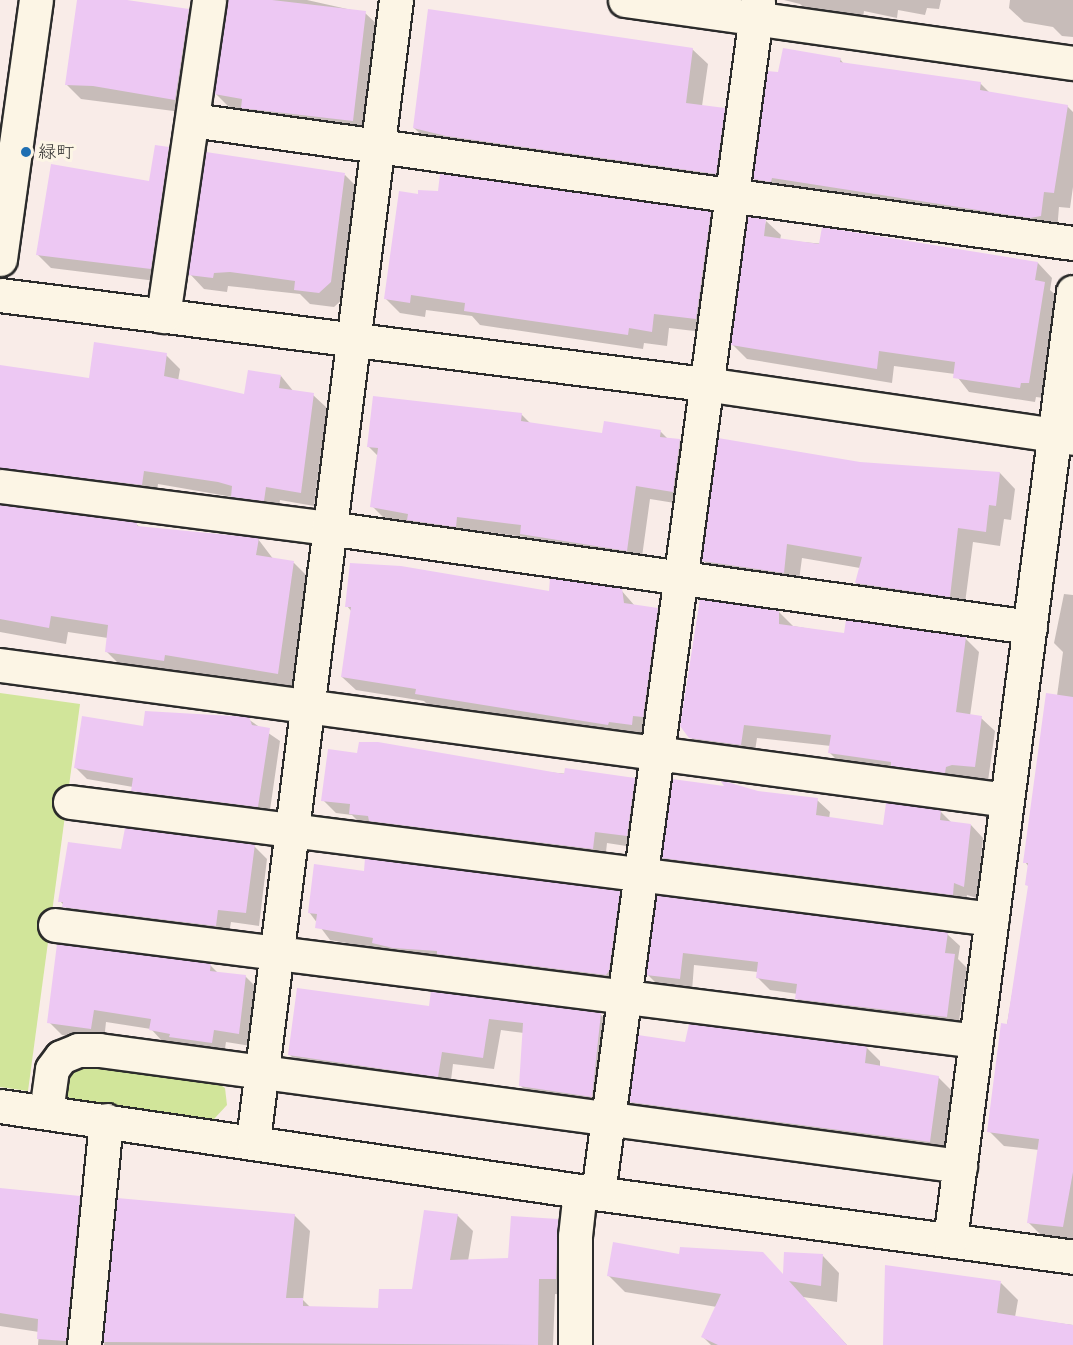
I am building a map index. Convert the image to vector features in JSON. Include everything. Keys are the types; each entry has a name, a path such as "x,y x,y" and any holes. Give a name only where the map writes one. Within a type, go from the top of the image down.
{"street":[{"path":"0,259 36,0"},
{"path":"163,316 209,0"},
{"path":"253,1141 328,528 396,0"},
{"path":"625,0 757,9 1073,63"},
{"path":"575,1345 574,1236 611,1120 705,384 757,9"},
{"path":"192,120 1073,243"},
{"path":"950,1239 1030,627 1063,437 1073,292"},
{"path":"0,296 705,384 1063,437"},
{"path":"0,486 328,528 1030,627"},
{"path":"0,665 1007,800"},
{"path":"70,802 992,919"},
{"path":"55,925 976,1041"},
{"path":"46,1112 52,1069 61,1057 78,1050 261,1072 960,1166"},
{"path":"0,1106 253,1141 589,1192 1073,1257"},
{"path":"84,1345 106,1120"}],"green space":[{"path":"0,693 80,704 28,1091 0,1087"},
{"path":"74,1063 213,1080 225,1088 227,1105 214,1119 203,1121 73,1101 63,1093 64,1072"}],"building":[{"path":"77,0 127,0 189,9 175,100 93,86 65,85"},
{"path":"227,0 272,0 366,11 353,121 241,108 242,99 214,94"},
{"path":"428,9 693,48 686,103 725,108 716,174 446,136 413,128"},
{"path":"783,48 841,58 840,62 981,82 980,90 1068,105 1054,193 1044,192 1041,216 1030,218 772,178 771,182 753,179 767,71 778,72"},
{"path":"155,145 169,147 151,269 36,255 51,164 149,181"},
{"path":"206,152 345,173 331,282 319,293 294,290 295,281 230,272 214,273 213,278 188,275"},
{"path":"440,174 711,211 696,319 654,314 652,332 629,328 628,335 464,311 465,303 411,295 410,303 384,299 399,191 418,194 418,190 438,191"},
{"path":"748,217 766,219 764,236 819,244 822,227 1038,262 1035,280 1045,282 1029,383 1021,383 1020,388 953,378 955,362 879,351 877,369 731,345"},
{"path":"94,342 167,353 164,376 244,394 248,370 281,375 279,388 314,393 301,493 266,487 264,501 231,497 232,486 218,482 144,471 142,485 0,468 0,365 89,378"},
{"path":"373,396 522,413 521,421 602,433 604,421 661,430 660,437 680,439 673,492 636,486 627,551 520,534 521,525 457,517 456,527 407,520 408,514 370,507 378,448 367,447"},
{"path":"718,438 860,462 1000,472 996,506 989,505 986,532 958,528 950,597 855,583 862,557 787,544 784,573 702,561"},
{"path":"0,505 137,522 137,526 259,538 256,555 294,561 278,674 165,655 164,661 105,652 108,625 51,616 49,628 0,619"},
{"path":"350,563 401,566 549,591 550,578 622,588 624,603 658,608 643,717 633,716 632,725 609,722 608,725 415,694 416,689 341,677 351,607 345,607"},
{"path":"700,599 779,611 779,624 844,633 846,620 966,637 956,712 982,716 975,767 952,765 946,767 945,773 891,766 891,762 828,753 831,735 744,725 741,745 689,738 680,726"},
{"path":"1046,693 1073,697 1073,1172 1063,1227 1027,1223 1039,1139 987,1132 1001,1023 1007,1024 1028,886 1025,885 1028,863 1023,863"},
{"path":"145,711 249,717 252,725 270,728 258,807 131,791 133,778 74,768 82,716 143,726"},
{"path":"359,742 378,742 564,774 565,768 635,778 627,836 595,832 593,849 369,821 368,816 349,814 350,804 321,801 328,749 357,753"},
{"path":"672,779 724,786 720,780 758,791 818,798 816,815 883,825 886,803 941,810 940,820 971,824 964,887 954,883 953,895 662,858"},
{"path":"125,828 255,844 246,913 218,910 216,926 62,907 63,902 58,902 68,842 121,849"},
{"path":"365,858 620,891 609,971 606,975 437,954 437,951 393,948 372,943 373,938 315,928 317,914 308,913 314,864 364,871"},
{"path":"657,895 948,932 945,953 955,954 947,1017 795,999 797,984 756,978 758,962 683,953 680,979 646,975"},
{"path":"57,944 211,963 210,971 246,975 239,1034 214,1030 212,1043 169,1037 170,1034 149,1030 151,1019 94,1010 91,1029 47,1023"},
{"path":"297,988 429,1006 431,991 601,1013 592,1097 519,1086 523,1023 489,1019 483,1058 442,1052 438,1077 288,1055"},
{"path":"689,1024 867,1046 865,1063 939,1076 930,1142 629,1102 638,1035 685,1042"},
{"path":"0,1188 80,1196 66,1341 37,1339 38,1319 0,1313"},
{"path":"117,1198 295,1214 286,1298 303,1298 303,1306 378,1308 379,1289 412,1289 424,1210 458,1214 450,1260 508,1258 511,1216 558,1219 556,1279 539,1279 538,1345 103,1342"},
{"path":"613,1242 679,1254 680,1247 763,1252 783,1274 784,1252 823,1254 821,1286 789,1281 847,1345 718,1345 701,1337 721,1294 607,1276"},
{"path":"885,1265 1001,1281 997,1313 1073,1325 1073,1345 883,1345"}],"place":[{"name":"緑町","path":"26,152"}]}
